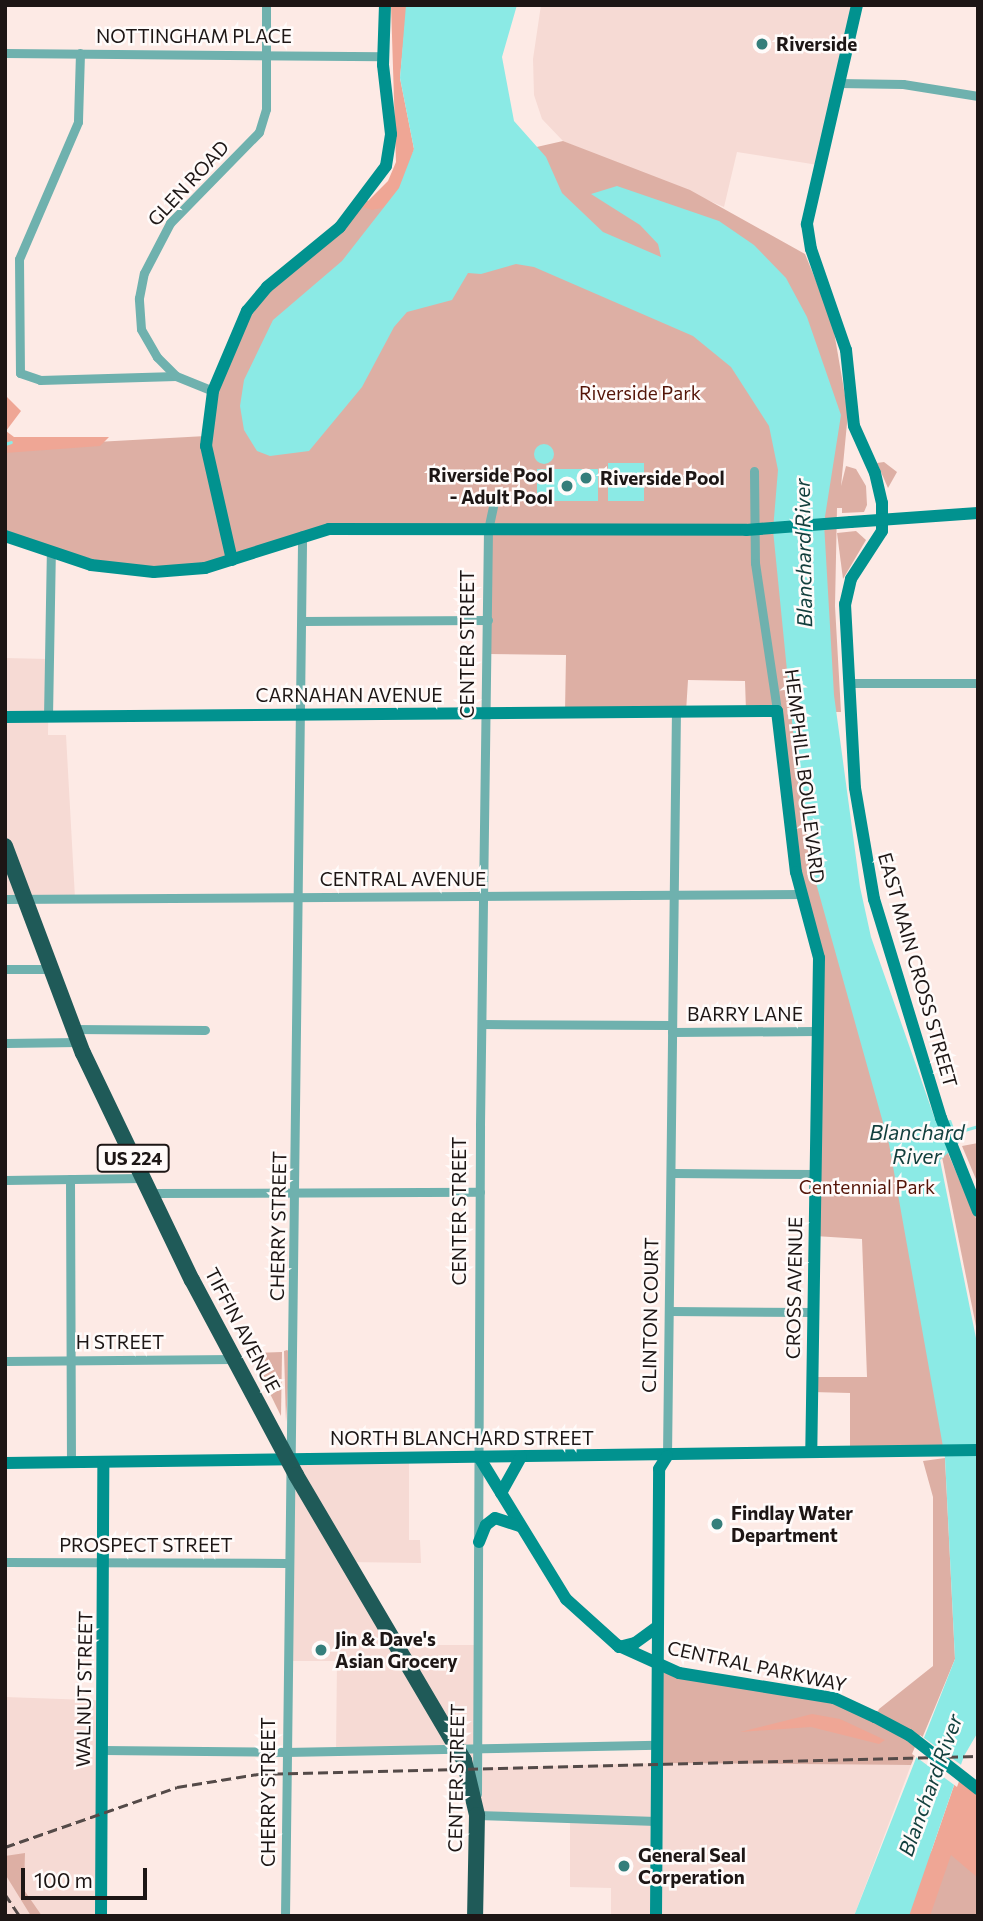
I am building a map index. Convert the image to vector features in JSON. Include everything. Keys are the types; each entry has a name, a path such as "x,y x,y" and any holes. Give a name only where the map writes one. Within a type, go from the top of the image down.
{"highway":[{"name":"TIFFIN AVENUE","path":"5,846 76,1036 142,1178 234,1359 288,1458 458,1749 472,1783 477,1815"},
{"name":"CENTER STREET","path":"475,1916 477,1815"}],"main road":[{"path":"232,560 206,446 213,391 247,311 267,287 340,227 383,173 391,134 383,56 385,5"},
{"name":"EAST MAIN CROSS STREET","path":"857,5 810,201 808,236 842,331 854,426 879,484 882,519 879,537 848,586 849,682 866,863 952,1150 978,1211"},
{"path":"5,536 91,565 141,572 192,570 329,529 746,530 978,513"},
{"name":"CARNAHAN AVENUE","path":"5,717 777,711"},
{"name":"HEMPHILL BOULEVARD","path":"777,711 800,894 819,958"},
{"name":"CROSS AVENUE","path":"811,1451 819,958"},
{"name":"NORTH BLANCHARD STREET","path":"5,1463 978,1450"},
{"name":"CLINTON COURT","path":"656,1916 659,1469 667,1456"},
{"name":"CENTRAL PARKWAY","path":"479,1457 566,1599 619,1647 657,1666 703,1678 834,1698 909,1735 978,1789"},
{"path":"501,1493 521,1457"},
{"name":"WALNUT STREET","path":"101,1916 103,1462"},
{"path":"479,1542 486,1525 495,1518 520,1526"},
{"path":"619,1647 635,1643 657,1627"}],"street":[{"name":"GLEN ROAD","path":"176,376 157,357 141,329 139,298 144,274 170,223 259,132 266,109 266,5"},
{"name":"NOTTINGHAM PLACE","path":"5,53 383,56"},
{"path":"80,53 78,121 19,260 20,373 40,380 176,376 213,391"},
{"path":"838,83 903,85 978,96"},
{"name":"HEMPHILL BOULEVARD","path":"754,471 755,563 777,711"},
{"name":"CENTER STREET","path":"477,1815 480,1192 488,530 492,506"},
{"name":"CHERRY STREET","path":"285,1916 288,1458 294,1380 302,535"},
{"path":"48,717 51,553"},
{"path":"302,621 488,620"},
{"path":"849,682 978,683"},
{"name":"CLINTON COURT","path":"667,1456 676,712"},
{"name":"CENTRAL AVENUE","path":"5,899 800,894"},
{"path":"5,969 51,969"},
{"name":"BARRY LANE","path":"482,1024 817,1031"},
{"path":"5,1043 76,1036 205,1030"},
{"path":"671,1173 816,1174"},
{"path":"5,1180 142,1178"},
{"path":"69,1179 71,1463"},
{"path":"150,1193 480,1192"},
{"path":"669,1311 813,1312"},
{"name":"H STREET","path":"5,1361 234,1359"},
{"name":"PROSPECT STREET","path":"5,1562 287,1563"},
{"path":"103,1750 285,1752 657,1745"},
{"path":"477,1815 656,1821"}],"shaded area":[{"path":"391,5 407,5 400,78 414,149 399,188 386,207 372,210 362,207 388,181 396,162"},
{"path":"541,5 857,5 818,165 737,152 724,207 563,141 542,119 534,95 533,59"},
{"path":"5,395 21,411 6,431 14,437 109,437 100,446 5,453"},
{"path":"5,658 49,659 48,735 66,735 75,898 5,899"},
{"path":"409,1457 409,1540 420,1540 421,1563 348,1562 397,1645 478,1645 478,1768 657,1763 911,1765 854,1916 611,1916 611,1888 570,1887 570,1818 477,1815 458,1749 336,1752 337,1661 286,1661 287,1458"},
{"path":"5,1697 103,1700 95,1916 5,1916"},
{"path":"812,1714 840,1719 885,1740 879,1744 811,1727 740,1732"},
{"path":"959,1771 978,1789 978,1878 951,1855 930,1916 909,1916"}],"green space":[{"name":"Riverside Park","path":"563,141 690,190 805,254 832,320 848,413 841,486 846,466 856,469 866,486 867,505 864,512 842,513 842,508 837,508 835,606 841,712 814,712 966,1450 850,1451 850,1393 812,1392 812,1377 867,1377 862,1239 815,1236 819,958 800,894 777,711 746,711 745,681 688,680 686,712 565,711 566,655 488,654 488,530 329,529 210,566 141,572 5,536 5,447 206,436 208,418 247,311 363,199 386,207 414,149 479,160"},
{"path":"884,462 897,472 888,488 877,463"},
{"path":"856,531 866,540 843,579 837,533"},
{"path":"978,1143 978,1184 962,1146"},
{"path":"947,1151 978,1223 978,1336 942,1157"},
{"path":"284,1351 290,1352 286,1422"},
{"path":"282,1352 281,1416 250,1353"},
{"path":"945,1458 955,1659 911,1765 657,1763 657,1666 809,1693 875,1717 879,1709 933,1666 933,1497 923,1461"},
{"path":"978,1789 978,1916 883,1916"},
{"path":"25,1853 24,1890 42,1916 31,1916 5,1874 5,1856"}],"water":[{"name":"Blanchard River","path":"406,5 517,5 502,57 514,121 546,157 562,193 603,232 661,257 658,244 640,225 591,194 617,186 719,221 754,245 786,278 807,317 841,415 824,523 834,695 860,887 871,937 936,1122 951,1120 959,1143 940,1160 978,1348 978,1732 964,1756 909,1916 854,1916 955,1659 945,1458 889,1144 816,883 798,781 773,530 778,470 769,426 731,367 693,336 534,267 516,264 481,274 468,273 452,300 407,312 394,327 362,387 309,451 270,456 257,451 244,430 240,406 244,380 273,320 342,261 399,188 414,149 400,78"},
{"path":"544,444 551,447 554,454 551,461 544,464 537,461 534,454 537,447"},
{"path":"608,463 644,463 644,501 608,501"},
{"name":"Riverside Pool - Adult Pool","path":"537,469 598,469 598,501 537,501"}],"pier":[{"path":"920,1735 964,1767 957,1787 912,1754"}],"waterway":[{"path":"5,444 11,442"},
{"name":"Blanchard River","path":"954,1133 978,1126"}],"railway":[{"path":"5,1847 177,1787 258,1774 978,1756"},
{"path":"5,1894 20,1916"}],"place":[{"name":"Riverside","path":"762,44"},
{"name":"Riverside Pool","path":"586,478"},
{"name":"Riverside Pool - Adult Pool","path":"567,486"},
{"name":"Findlay Water Department","path":"717,1524"},
{"name":"Jin & Dave's Asian Grocery","path":"321,1650"},
{"name":"General Seal Corperation","path":"624,1866"}],"park label":[{"name":"Centennial Park","path":"867,1187"}]}
